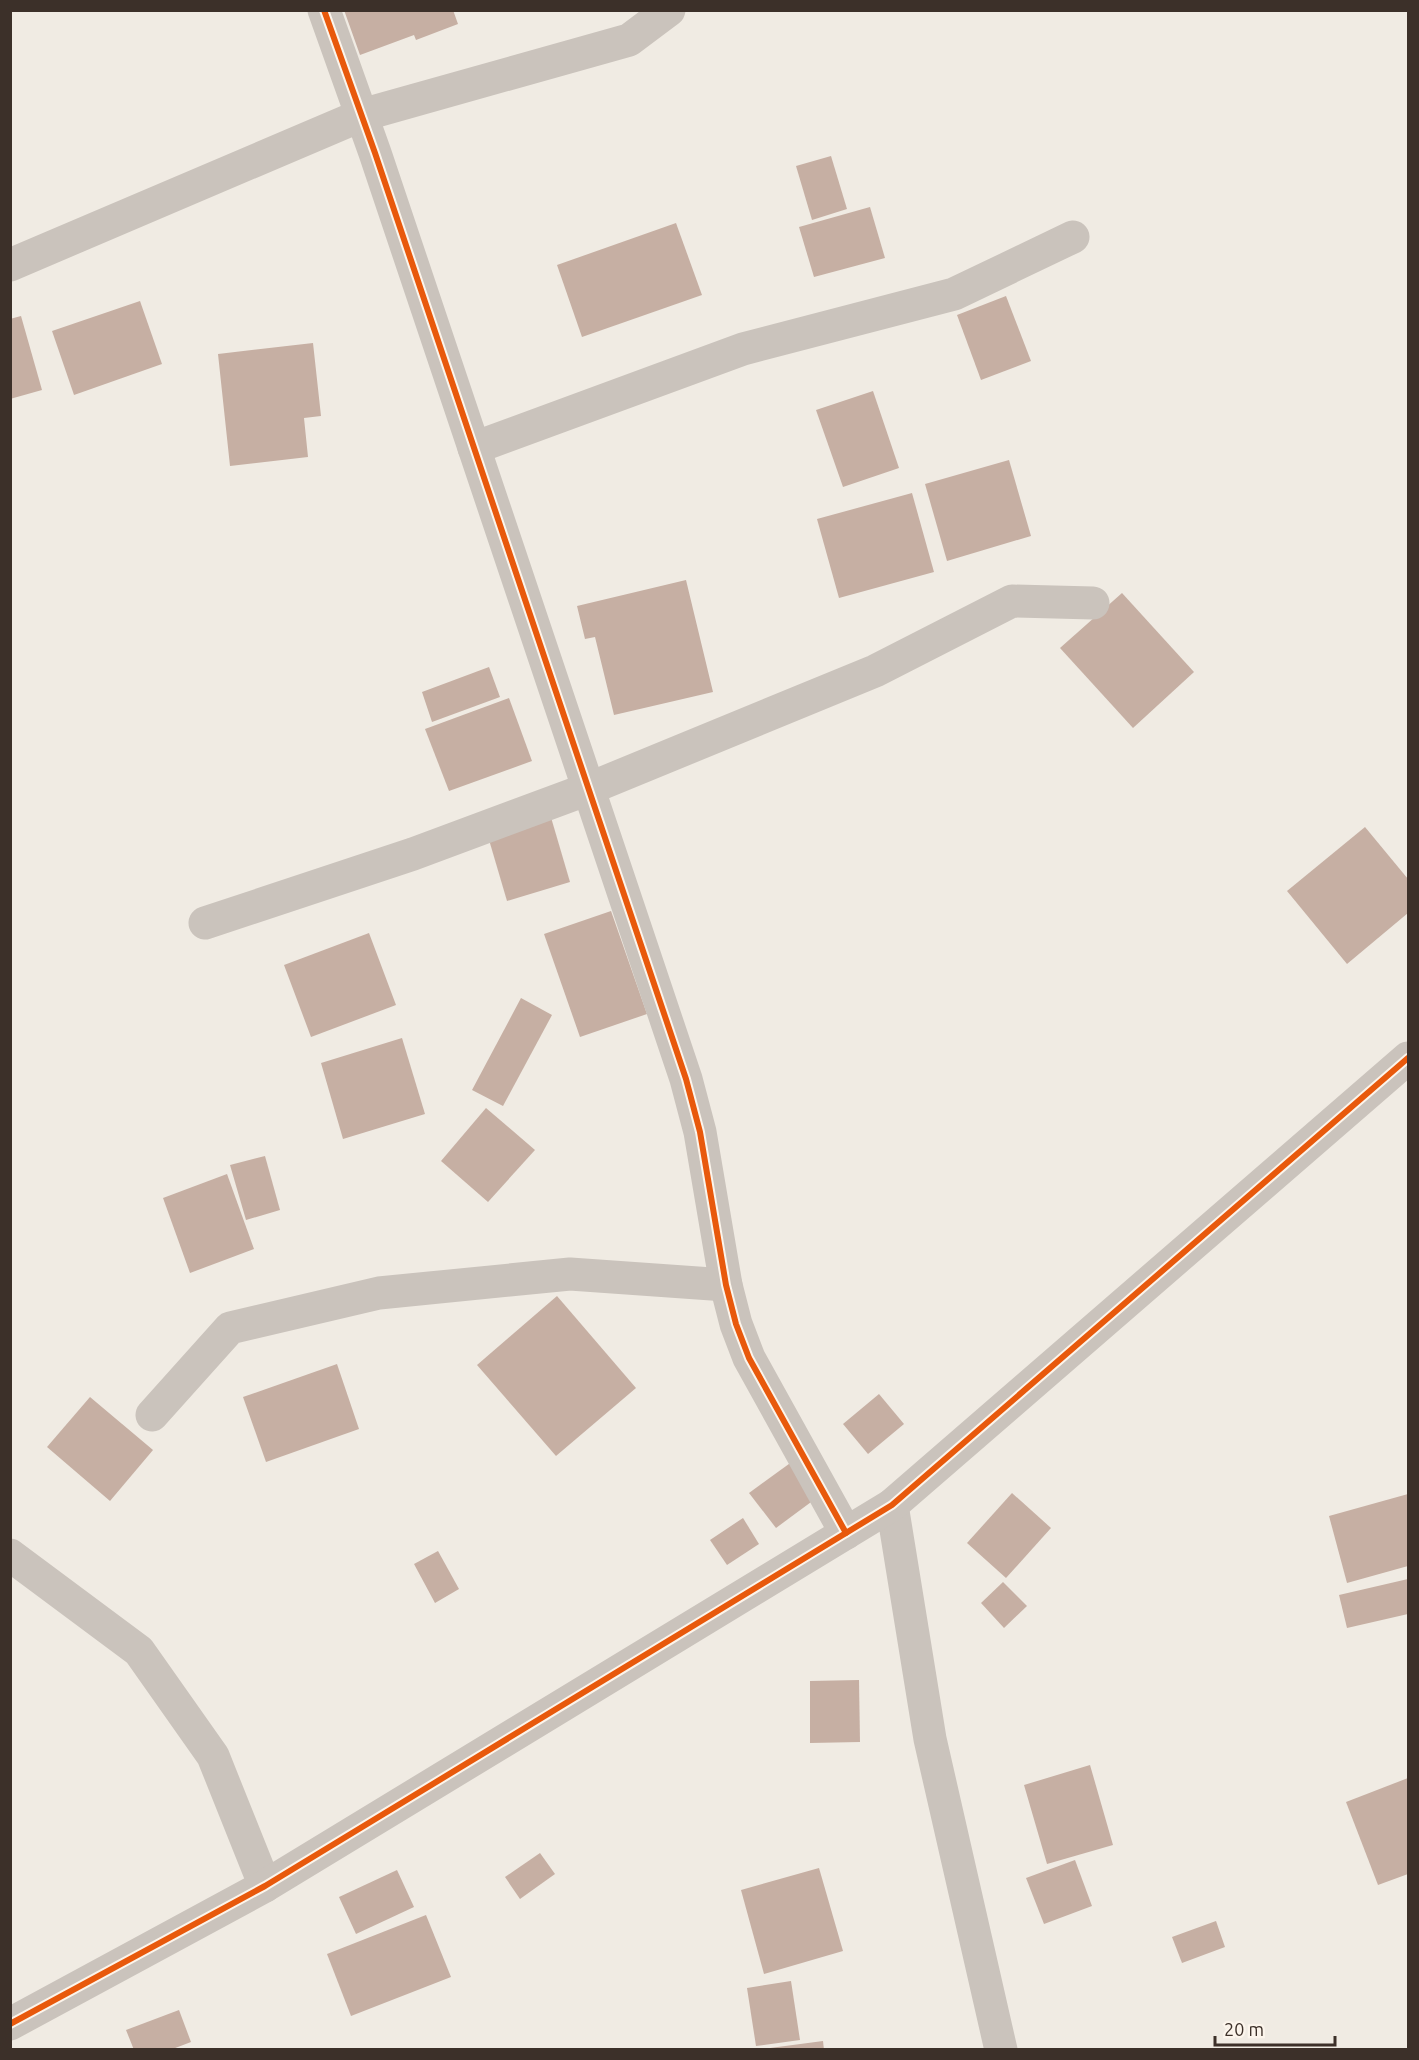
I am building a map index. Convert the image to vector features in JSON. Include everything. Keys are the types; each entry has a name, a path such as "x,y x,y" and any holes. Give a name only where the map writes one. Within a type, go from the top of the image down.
{"street":[{"path":"324,10 362,115 686,1079 700,1132 726,1285 750,1358 846,1533"},
{"path":"10,265 362,115 629,39 669,10"},
{"path":"474,448 742,349 954,294 1073,237"},
{"path":"205,923 413,854 588,789 875,671 1012,601 1094,603"},
{"path":"10,2024 265,1886 891,1505 1408,1058"},
{"path":"152,1415 230,1328 379,1293 570,1274 726,1285"},
{"path":"891,1505 930,1739 1001,2049"},
{"path":"10,1555 139,1651 213,1756 265,1886"}],"building":[{"path":"344,10 453,10 458,24 416,40 414,35 360,55"},
{"path":"831,156 847,209 812,220 796,166"},
{"path":"870,207 885,258 814,277 799,227"},
{"path":"676,223 702,295 582,337 557,265"},
{"path":"1006,296 1031,361 981,380 957,315"},
{"path":"140,301 162,364 74,395 52,331"},
{"path":"21,316 42,390 10,399 10,319"},
{"path":"313,343 321,416 304,418 308,457 230,466 218,354"},
{"path":"873,391 899,468 843,487 816,410"},
{"path":"1009,460 1031,536 947,561 925,484"},
{"path":"912,493 934,572 839,598 817,519"},
{"path":"686,580 713,692 614,715 595,637 585,639 577,606"},
{"path":"1122,593 1194,672 1133,728 1060,648"},
{"path":"489,667 500,697 432,722 422,692"},
{"path":"509,698 532,761 449,791 425,729"},
{"path":"550,814 570,882 507,901 487,833"},
{"path":"1365,827 1408,879 1408,913 1347,964 1287,891"},
{"path":"611,911 647,1014 580,1037 544,934"},
{"path":"369,933 396,1005 311,1037 284,965"},
{"path":"521,998 552,1015 503,1106 472,1090"},
{"path":"402,1038 425,1114 343,1139 321,1063"},
{"path":"486,1108 535,1150 488,1202 441,1161"},
{"path":"265,1156 280,1210 246,1220 230,1165"},
{"path":"227,1174 254,1249 190,1273 163,1198"},
{"path":"557,1296 636,1388 556,1456 477,1365"},
{"path":"337,1364 359,1429 266,1462 243,1397"},
{"path":"879,1394 904,1424 868,1454 843,1424"},
{"path":"90,1397 153,1450 110,1501 47,1447"},
{"path":"804,1453 830,1488 776,1528 749,1493"},
{"path":"1012,1493 1051,1528 1006,1578 967,1543"},
{"path":"1408,1494 1408,1566 1347,1583 1329,1516"},
{"path":"743,1518 759,1544 727,1565 710,1540"},
{"path":"438,1551 459,1589 435,1603 414,1564"},
{"path":"1408,1579 1408,1614 1347,1628 1339,1595"},
{"path":"1003,1582 1027,1606 1004,1628 981,1603"},
{"path":"859,1680 860,1742 810,1743 810,1681"},
{"path":"1090,1765 1113,1845 1047,1864 1024,1785"},
{"path":"1408,1778 1408,1874 1378,1885 1346,1802"},
{"path":"540,1853 555,1874 520,1899 505,1877"},
{"path":"1075,1860 1092,1906 1044,1924 1026,1878"},
{"path":"819,1868 843,1951 764,1974 741,1890"},
{"path":"397,1870 414,1907 356,1934 339,1897"},
{"path":"426,1915 451,1977 351,2016 327,1954"},
{"path":"1216,1921 1225,1947 1182,1963 1172,1937"},
{"path":"791,1981 800,2040 756,2046 747,1988"},
{"path":"179,2010 191,2042 170,2050 134,2050 126,2030"},
{"path":"823,2041 824,2050 770,2050 770,2048"}],"cycle path":[{"path":"324,10 375,153 686,1079 700,1132 726,1285 736,1324 749,1358 846,1533"},
{"path":"10,2024 265,1886 892,1505 1408,1058"}]}
